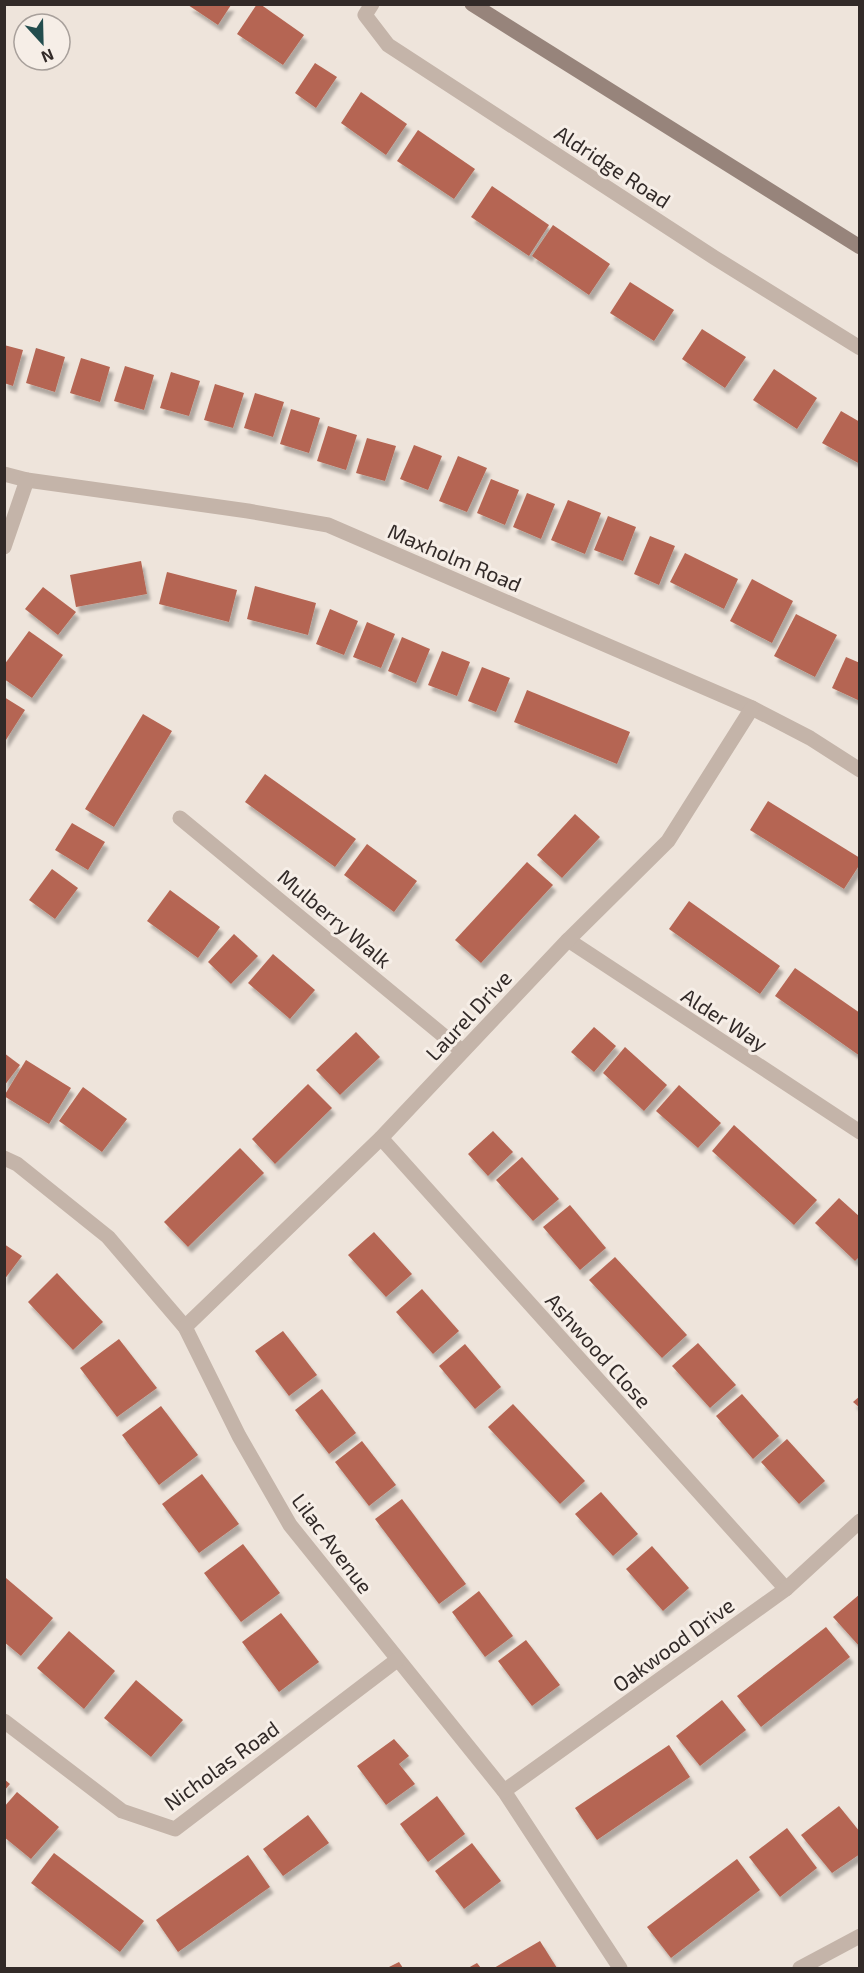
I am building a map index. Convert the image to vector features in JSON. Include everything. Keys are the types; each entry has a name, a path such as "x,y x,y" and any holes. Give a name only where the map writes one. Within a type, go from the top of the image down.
{"street":[{"name":"Aldridge Road","path":"372,4 365,15 388,45 716,258 860,348"},
{"path":"472,4 860,248"},
{"name":"Maxholm Road","path":"4,474 27,480 248,510 328,525 752,708 810,738 860,770"},
{"path":"4,547 27,480"},
{"name":"Laurel Drive","path":"185,1328 381,1138 568,940 668,841 752,708"},
{"name":"Mulberry Walk","path":"180,818 462,1051"},
{"name":"Alder Way","path":"568,940 860,1132"},
{"name":"Ashwood Close","path":"381,1138 786,1589"},
{"name":"Lilac Avenue","path":"4,1158 17,1164 108,1237 185,1328 239,1436 290,1525 504,1791 620,1968"},
{"name":"Oakwood Drive","path":"504,1791 786,1589 860,1521"},
{"name":"Nicholas Road","path":"4,1720 122,1811 175,1829 397,1660"},
{"path":"800,1968 860,1936"}],"building":[{"path":"257,4 304,35 283,65 237,34"},
{"path":"188,5 231,5 218,25"},
{"path":"315,63 337,77 316,108 295,93"},
{"path":"361,92 407,124 386,155 341,123"},
{"path":"418,130 475,169 454,199 397,161"},
{"path":"492,186 549,225 529,256 471,217"},
{"path":"553,225 610,264 589,295 532,256"},
{"path":"630,282 674,310 654,341 610,313"},
{"path":"702,329 746,357 725,388 682,359"},
{"path":"4,345 23,350 13,386 4,383"},
{"path":"36,348 65,357 55,392 26,383"},
{"path":"81,358 110,367 100,402 70,393"},
{"path":"125,366 154,375 144,410 114,401"},
{"path":"774,369 817,398 797,429 753,400"},
{"path":"171,372 200,381 189,416 160,408"},
{"path":"215,384 244,393 233,428 204,420"},
{"path":"255,393 284,402 273,437 244,428"},
{"path":"291,409 320,418 309,453 280,444"},
{"path":"841,411 860,422 860,464 822,443"},
{"path":"328,426 357,435 346,470 317,461"},
{"path":"367,438 396,446 385,481 356,473"},
{"path":"414,445 442,456 428,490 400,479"},
{"path":"458,456 487,468 467,512 439,501"},
{"path":"491,479 519,490 505,525 477,513"},
{"path":"527,493 555,504 541,539 513,527"},
{"path":"568,500 601,513 585,554 551,540"},
{"path":"608,516 636,527 623,561 594,550"},
{"path":"650,536 675,546 659,585 634,574"},
{"path":"685,553 738,579 724,609 670,582"},
{"path":"141,561 147,594 76,607 70,575"},
{"path":"167,572 237,590 229,622 159,604"},
{"path":"752,579 793,601 772,643 730,621"},
{"path":"255,586 316,603 308,635 247,619"},
{"path":"43,587 76,612 58,635 25,609"},
{"path":"330,609 358,621 344,655 316,644"},
{"path":"796,614 837,635 815,677 774,656"},
{"path":"367,622 395,634 381,668 353,657"},
{"path":"29,631 63,655 32,698 4,679 4,665"},
{"path":"402,637 430,649 416,683 388,671"},
{"path":"442,651 470,662 457,696 428,685"},
{"path":"846,657 860,663 860,701 832,688"},
{"path":"482,667 510,678 496,712 468,701"},
{"path":"527,690 630,732 617,764 514,722"},
{"path":"4,697 25,710 4,743"},
{"path":"143,714 172,731 114,827 85,809"},
{"path":"265,774 356,839 335,867 245,802"},
{"path":"768,801 860,858 860,864 844,889 750,830"},
{"path":"575,814 600,837 562,878 537,855"},
{"path":"72,823 105,842 88,870 55,850"},
{"path":"367,844 417,881 394,912 344,875"},
{"path":"527,862 553,885 481,963 455,940"},
{"path":"52,869 78,888 55,919 29,900"},
{"path":"170,890 220,927 198,958 147,921"},
{"path":"689,901 780,966 760,994 669,929"},
{"path":"234,934 258,956 231,984 208,962"},
{"path":"273,954 315,990 290,1019 248,983"},
{"path":"795,968 860,1013 860,1056 775,996"},
{"path":"594,1027 616,1046 594,1072 571,1052"},
{"path":"356,1032 380,1057 340,1095 316,1070"},
{"path":"625,1047 667,1085 644,1111 603,1073"},
{"path":"4,1053 20,1065 4,1086"},
{"path":"26,1060 71,1088 49,1124 4,1096"},
{"path":"308,1084 332,1108 275,1164 252,1139"},
{"path":"679,1085 721,1123 698,1148 656,1111"},
{"path":"83,1087 127,1119 102,1152 59,1121"},
{"path":"734,1125 817,1200 794,1225 712,1151"},
{"path":"493,1131 513,1152 488,1176 468,1154"},
{"path":"240,1148 264,1173 188,1247 164,1222"},
{"path":"522,1157 559,1199 533,1221 496,1180"},
{"path":"839,1198 860,1217 860,1256 855,1261 815,1223"},
{"path":"570,1205 606,1248 580,1270 543,1227"},
{"path":"374,1232 412,1274 386,1297 348,1255"},
{"path":"4,1244 22,1256 4,1280"},
{"path":"615,1257 687,1335 662,1358 589,1280"},
{"path":"57,1273 103,1322 73,1350 28,1302"},
{"path":"422,1289 459,1331 433,1354 396,1312"},
{"path":"283,1331 317,1375 289,1396 255,1351"},
{"path":"119,1339 157,1388 117,1417 80,1368"},
{"path":"698,1343 736,1385 710,1408 672,1366"},
{"path":"465,1344 501,1387 475,1409 439,1366"},
{"path":"322,1389 356,1433 329,1454 295,1410"},
{"path":"742,1394 779,1436 753,1459 716,1416"},
{"path":"860,1396 860,1408 853,1402"},
{"path":"513,1404 585,1481 560,1504 488,1427"},
{"path":"161,1406 198,1455 159,1485 122,1435"},
{"path":"787,1439 825,1481 799,1504 761,1462"},
{"path":"362,1441 396,1485 369,1506 335,1462"},
{"path":"202,1474 239,1524 199,1553 162,1504"},
{"path":"601,1492 638,1534 613,1556 575,1514"},
{"path":"402,1499 466,1584 439,1604 375,1519"},
{"path":"243,1544 280,1593 241,1622 204,1573"},
{"path":"652,1546 689,1588 663,1611 626,1569"},
{"path":"6,1578 53,1618 21,1656 4,1642"},
{"path":"479,1591 513,1636 485,1657 452,1612"},
{"path":"860,1594 860,1647 833,1617"},
{"path":"281,1613 319,1662 279,1692 242,1642"},
{"path":"826,1627 850,1657 761,1727 737,1696"},
{"path":"69,1631 115,1671 84,1709 37,1668"},
{"path":"526,1640 560,1685 532,1706 498,1661"},
{"path":"136,1680 183,1720 151,1757 104,1718"},
{"path":"722,1700 746,1730 700,1766 676,1736"},
{"path":"394,1739 409,1756 399,1764 415,1784 386,1805 357,1766"},
{"path":"669,1745 690,1777 597,1840 575,1808"},
{"path":"4,1779 10,1784 4,1791"},
{"path":"17,1792 59,1827 31,1859 4,1837 4,1807"},
{"path":"437,1796 465,1834 428,1862 400,1824"},
{"path":"839,1806 860,1832 860,1854 832,1873 801,1835"},
{"path":"308,1815 329,1843 283,1876 263,1849"},
{"path":"787,1828 817,1868 780,1897 749,1857"},
{"path":"472,1843 501,1881 464,1909 435,1871"},
{"path":"54,1853 144,1921 120,1952 31,1883"},
{"path":"248,1855 270,1887 178,1952 156,1920"},
{"path":"737,1859 760,1890 671,1958 647,1927"},
{"path":"540,1941 557,1968 494,1968 516,1955"},
{"path":"399,1962 403,1968 387,1968"},
{"path":"477,1963 481,1968 468,1968"}]}
